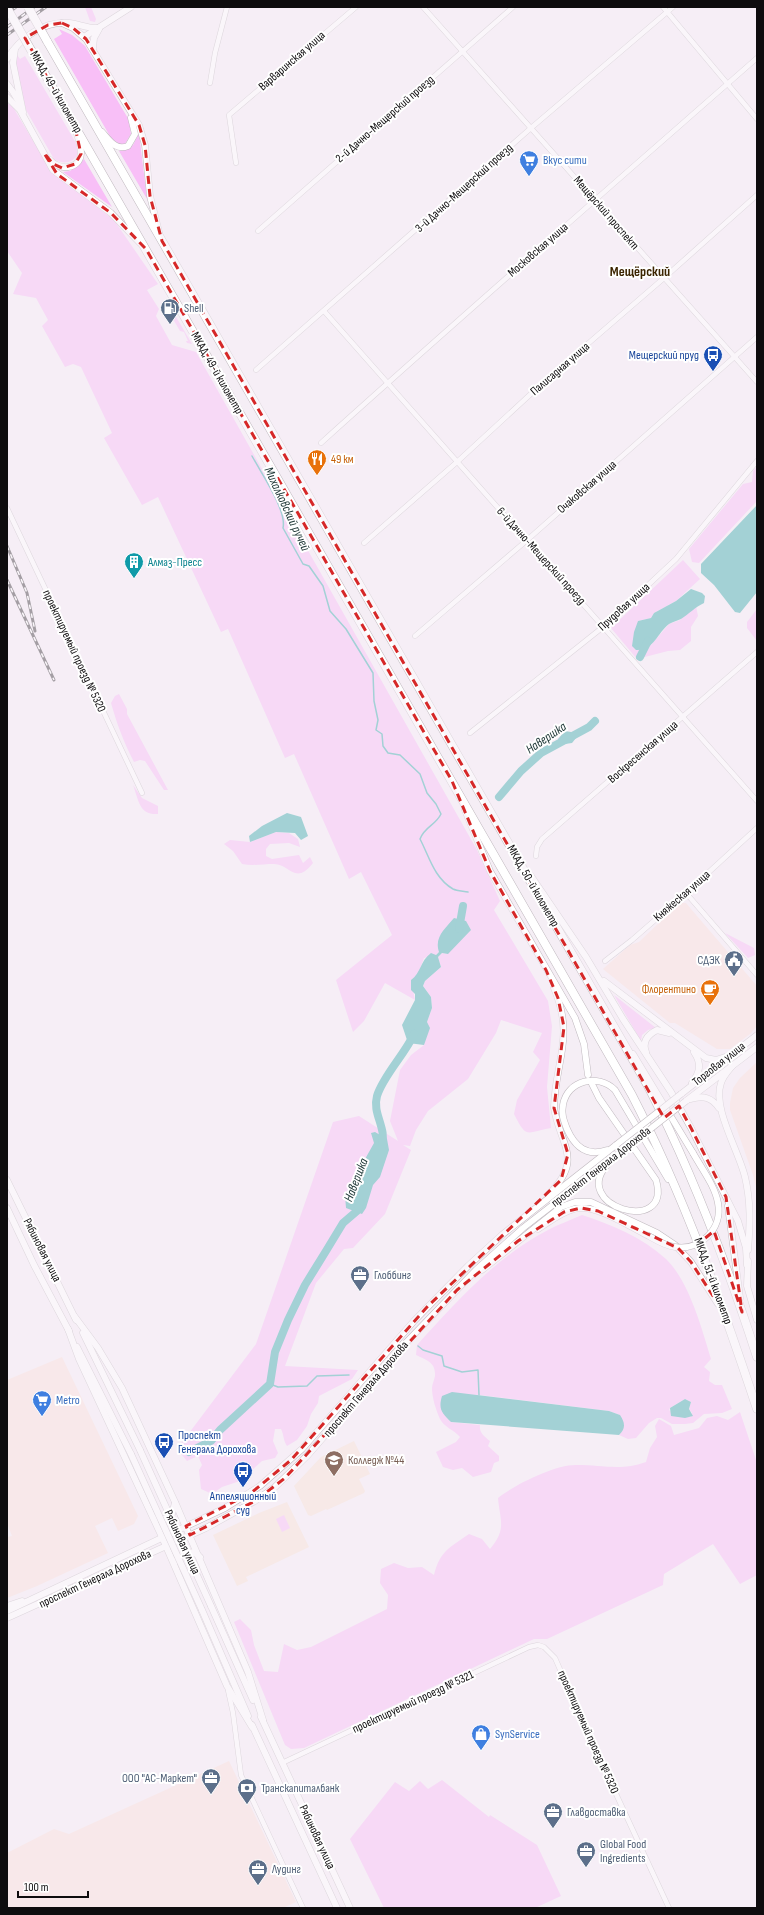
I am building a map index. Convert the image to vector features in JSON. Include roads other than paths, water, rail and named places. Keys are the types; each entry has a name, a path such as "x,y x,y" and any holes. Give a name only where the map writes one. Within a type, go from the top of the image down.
{"highway":[{"name":"МКАД, 49-й километр","path":"28,7 384,626"},
{"name":"МКАД, 49-й километр","path":"7,8 368,635"},
{"name":"МКАД, 50-й километр","path":"384,626 648,1086 679,1148"},
{"name":"МКАД, 50-й километр","path":"368,635 617,1068 662,1156"},
{"name":"МКАД, 51-й километр","path":"679,1148 709,1219 757,1357"},
{"name":"МКАД, 51-й километр","path":"662,1156 682,1201 726,1316 757,1409"}],"main road":[{"path":"84,37 131,7"},
{"path":"7,59 16,46 39,29 50,24 62,23 99,28"},
{"path":"62,23 70,26 84,37 139,125 143,138 150,196 162,241"},
{"path":"93,50 93,40 99,28"},
{"path":"16,46 13,63 24,116"},
{"path":"7,84 16,96 24,116 49,165 57,174 111,213 146,249"},
{"path":"7,99 14,102 24,116"},
{"path":"92,120 113,144 124,147 130,144 135,134 130,112"},
{"path":"44,153 58,167 66,168 75,164 81,154 75,127"},
{"path":"452,781 490,871 546,970 567,1003 580,1030 588,1075"},
{"path":"509,844 598,976 691,1128 726,1197 743,1236 748,1286 757,1320"},
{"path":"530,1212 560,1180 568,1162 566,1146 555,1117 554,1108 564,1042 564,1028 558,998 546,970"},
{"path":"598,976 693,1050 711,1060 723,1059 734,1054"},
{"path":"648,1058 644,1044 648,1035 657,1030 674,1036"},
{"name":"Торговая улица","path":"681,1094 734,1054 757,1034"},
{"path":"518,1241 564,1212 581,1208 598,1211 671,1246 686,1247 700,1242 714,1228 719,1213 717,1198 694,1154 638,1060 622,1041"},
{"name":"Торговая улица","path":"686,1101 757,1047"},
{"path":"689,1088 699,1071 699,1061 693,1050"},
{"path":"720,1110 718,1092 720,1084 733,1065"},
{"path":"616,1145 595,1153 582,1150 573,1141 563,1117 562,1110 565,1098 572,1088 587,1080 599,1080 606,1082 615,1090 682,1201"},
{"path":"592,1084 599,1098 656,1180 657,1196 651,1206 645,1210 633,1212 625,1210 610,1203 602,1194 600,1184 603,1172 621,1152"},
{"name":"проспект Генерала Дорохова","path":"7,1611 186,1526 251,1493 287,1464 424,1311 474,1261 530,1212 681,1094"},
{"path":"686,1101 693,1098 706,1097 715,1102 720,1110 742,1165 750,1205 747,1265"},
{"name":"проспект Генерала Дорохова","path":"7,1618 190,1535 255,1501 285,1478 308,1456 414,1334 479,1267 523,1228 686,1101"},
{"name":"Рябиновая улица","path":"7,1180 109,1382 262,1720 350,1908"},
{"path":"726,1197 730,1215 742,1312"},
{"path":"457,1290 561,1207 575,1202 591,1202 657,1233 674,1245 692,1262 726,1316"},
{"name":"Рябиновая улица","path":"7,1208 34,1265 100,1388 202,1610 252,1727 337,1908"},
{"path":"75,1317 98,1348 122,1388 175,1502 201,1559 248,1672 262,1720"},
{"path":"68,1329 79,1359 162,1537 227,1686 252,1727"},
{"path":"150,1512 156,1518 165,1519 175,1510 175,1502"},
{"path":"176,1571 176,1561 183,1554 193,1553 201,1559"},
{"name":"проспект Генерала Дорохова","path":"7,1606 66,1583"}],"street":[{"path":"210,84 215,53 227,7"},
{"name":"Варваринская улица","path":"236,163 229,115 356,7"},
{"name":"Мещёрский проспект","path":"423,7 757,382"},
{"name":"2-й Дачно-Мещерский проезд","path":"258,231 512,7"},
{"path":"663,7 757,119"},
{"name":"3-й Дачно-Мещерский проезд","path":"256,370 531,128 673,7"},
{"name":"Московская улица","path":"321,443 480,300 596,201 757,58"},
{"name":"Палисадная улица","path":"364,543 457,462 547,379 757,195"},
{"name":"6-й Дачно-Мещерский проезд","path":"324,311 757,801"},
{"name":"Очаковская улица","path":"415,636 526,541 757,337"},
{"name":"Прудовая улица","path":"470,733 603,627 676,559 757,461"},
{"name":"проектируемый проезд № 5320","path":"7,508 112,733 142,793"},
{"name":"Воскресенская улица","path":"536,856 537,848 542,839 757,652"},
{"name":"Княжеская улица","path":"605,961 632,940 686,893 757,828"},
{"path":"686,893 757,975"},
{"name":"проектируемый проезд № 5321","path":"282,1763 529,1647 538,1645 544,1647"},
{"name":"проектируемый проезд № 5320","path":"544,1647 555,1658 591,1740 669,1908"},
{"path":"227,1686 233,1713 241,1775 303,1908"}],"water":[{"path":"757,505 757,592 740,613 735,612 714,585 701,573 701,564"},
{"path":"691,589 702,593 705,596 704,603 681,619 669,624 647,648 636,650 632,646 634,632 638,621 651,618 654,613 676,601"},
{"path":"565,731 571,732 576,738 572,743 558,745 558,739"},
{"path":"287,813 301,817 308,836 301,840 295,833 276,832 250,842 249,836 262,826"},
{"path":"454,918 466,921 471,930 448,954 442,953 438,957 441,967 425,981 423,986 431,997 432,1008 427,1022 430,1028 424,1045 408,1043 402,1025 415,1000 415,994 411,990 411,980 417,974 427,956 431,953 436,955 439,952 439,938"},
{"path":"375,1132 387,1139 389,1150 380,1177 373,1185 366,1208 362,1214 346,1208 345,1195 374,1143 371,1133"},
{"path":"452,1392 609,1411 620,1415 624,1423 624,1428 619,1435 451,1422 443,1413 440,1404 442,1396"},
{"path":"685,1399 691,1402 689,1409 693,1416 685,1418 671,1416 670,1408"}],"waterway":[{"name":"Михалковский ручей","path":"252,456 277,502 283,520 283,528 303,564 309,566 323,586 330,611 346,629 373,673 374,701 378,720 376,730 382,734 383,746 388,753 400,755 420,774 427,793 436,804 441,814 439,818 425,831 420,839 433,866 446,884 455,890 468,892"},
{"name":"Навершка","path":"640,657 648,641"},
{"name":"Навершка","path":"499,797 521,771 541,753 589,727 595,721"},
{"name":"Навершка","path":"459,929 463,906"},
{"name":"Навершка","path":"382,1147 383,1133 376,1109 377,1096 384,1081 414,1034"},
{"name":"Навершка","path":"189,1452 211,1441 220,1430 270,1384 275,1352 288,1320 305,1285 343,1223 357,1211 360,1202"},
{"path":"418,1346 423,1350 442,1356 444,1366 462,1372 478,1370 479,1395"},
{"path":"270,1384 278,1387 307,1386 317,1376 349,1375"}],"railway":[{"path":"7,14 16,7"},
{"path":"7,27 34,7"},
{"path":"7,35 46,7"},
{"path":"7,546 27,593 35,631"},
{"path":"7,580 54,680"}],"place":[{"name":"Вкус сити","path":"529,177"},
{"name":"Shell","path":"170,325"},
{"name":"Мещерский пруд","path":"713,372"},
{"name":"49 км","path":"317,476"},
{"name":"Алмаз-Пресс","path":"134,579"},
{"name":"СДЭК","path":"734,977"},
{"name":"Флорентино","path":"710,1006"},
{"name":"Глоббинг","path":"360,1292"},
{"name":"Metro","path":"42,1417"},
{"name":"Проспект Генерала Дорохова","path":"164,1459"},
{"name":"Колледж №44","path":"334,1477"},
{"name":"Аппеляционный суд","path":"243,1488"},
{"name":"SynService","path":"481,1751"},
{"name":"ООО \"АС-Маркет\"","path":"211,1795"},
{"name":"Транскапиталбанк","path":"247,1805"},
{"name":"Главдоставка","path":"553,1829"},
{"name":"Global Food Ingredients","path":"586,1868"},
{"name":"Лудинг","path":"258,1886"}],"district":[{"name":"Мещёрский","path":"640,271"}]}
